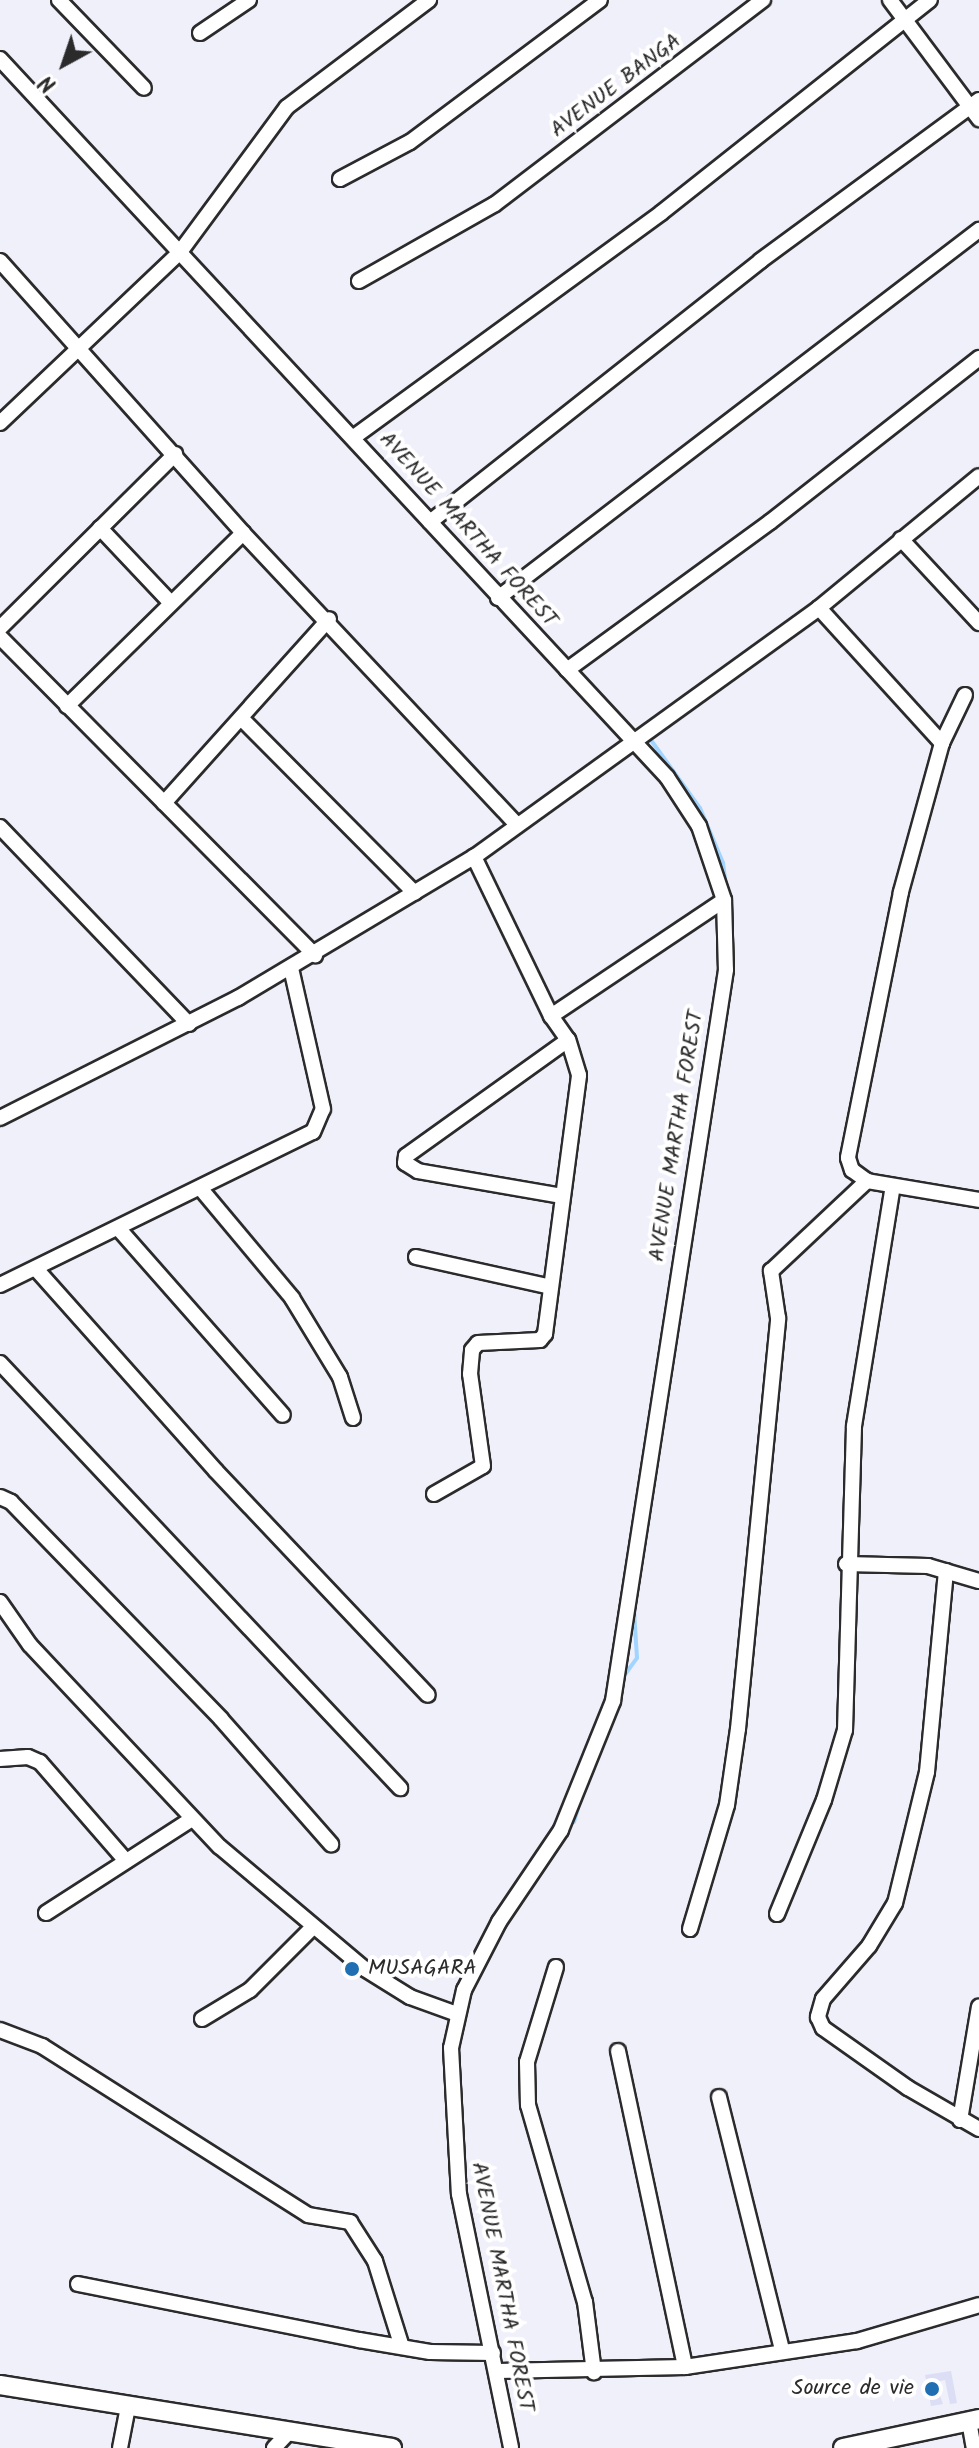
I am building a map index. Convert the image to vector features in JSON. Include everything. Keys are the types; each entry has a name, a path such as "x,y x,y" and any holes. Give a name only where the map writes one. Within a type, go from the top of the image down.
{"main road":[{"path":"0,2385 382,2447"},
{"path":"843,2448 974,2420"}],"street":[{"path":"59,0 144,88"},
{"path":"200,33 249,0"},
{"path":"0,423 83,348 180,252 287,107 429,0"},
{"path":"340,179 410,142 600,0"},
{"name":"AVENUE BANGA","path":"359,281 495,204 763,0"},
{"path":"430,522 760,261 976,109 890,0"},
{"path":"354,437 661,213 930,0"},
{"name":"AVENUE MARTHA FOREST","path":"1,62 354,437 498,598 667,777 699,826 724,900 726,970 613,1701 561,1830 499,1922 464,1990 451,2048 454,2166 498,2371 511,2448"},
{"path":"498,598 979,230"},
{"path":"0,261 83,348 243,533 329,619 516,824"},
{"path":"567,670 770,522 979,358"},
{"path":"0,628 175,454"},
{"path":"0,1118 189,1024 315,955 474,857 819,608 979,476"},
{"path":"100,528 170,602"},
{"path":"67,706 243,533"},
{"path":"901,539 979,623"},
{"path":"819,608 942,743"},
{"path":"164,803 329,619"},
{"path":"0,637 315,955"},
{"path":"965,695 942,743 894,922 848,1158 852,1170 867,1181 979,1200"},
{"path":"242,719 415,893"},
{"path":"0,827 189,1024"},
{"path":"434,1494 483,1466 470,1374 472,1350 478,1343 540,1340 545,1334 579,1075 568,1040 551,1016 474,857"},
{"path":"551,1016 724,900"},
{"path":"0,1285 37,1270 313,1132 321,1122 323,1109 291,968"},
{"path":"562,1196 418,1171 405,1163 406,1156 568,1040"},
{"path":"690,1929 724,1817 738,1729 778,1318 771,1271 867,1181"},
{"path":"777,1914 824,1800 845,1730 850,1659 846,1564 854,1426 893,1186"},
{"path":"201,1189 292,1298 340,1377 353,1418"},
{"path":"118,1228 283,1415"},
{"path":"416,1257 551,1287"},
{"path":"37,1270 227,1482 428,1695"},
{"path":"0,1363 400,1788"},
{"path":"0,1497 11,1502 221,1719 331,1844"},
{"path":"846,1564 946,1571 979,1581"},
{"path":"946,1571 927,1772 895,1903 869,1946 823,1999 818,2017 835,2037 960,2120 979,2129"},
{"path":"0,1602 30,1645 192,1819 312,1928 387,1985 457,2014"},
{"path":"0,1759 28,1757 40,1762 126,1861"},
{"path":"46,1913 192,1819"},
{"path":"202,2019 250,1990 312,1928"},
{"path":"556,1967 527,2062 528,2105 585,2302 594,2372"},
{"path":"960,2120 979,2007"},
{"path":"0,2030 42,2046 308,2215 350,2222 375,2261 402,2347"},
{"path":"618,2051 685,2367"},
{"path":"719,2097 782,2350"},
{"path":"78,2284 402,2347 493,2353"},
{"path":"498,2371 594,2372 685,2367 857,2341 979,2305"},
{"path":"120,2448 128,2407"},
{"path":"974,2420 974,2448"},
{"path":"274,2448 289,2432"}],"shaded area":[{"name":"Source de vie","path":"951,2371 957,2403 950,2404 945,2380 935,2382 943,2404 931,2406 925,2375"}],"waterway":[{"path":"648,736 700,808 723,863 732,932"},
{"path":"621,1680 637,1658 634,1610"},
{"path":"574,1822 580,1801"}],"place":[{"name":"MUSAGARA","path":"352,1969"},
{"name":"Source de vie","path":"932,2389"}]}
